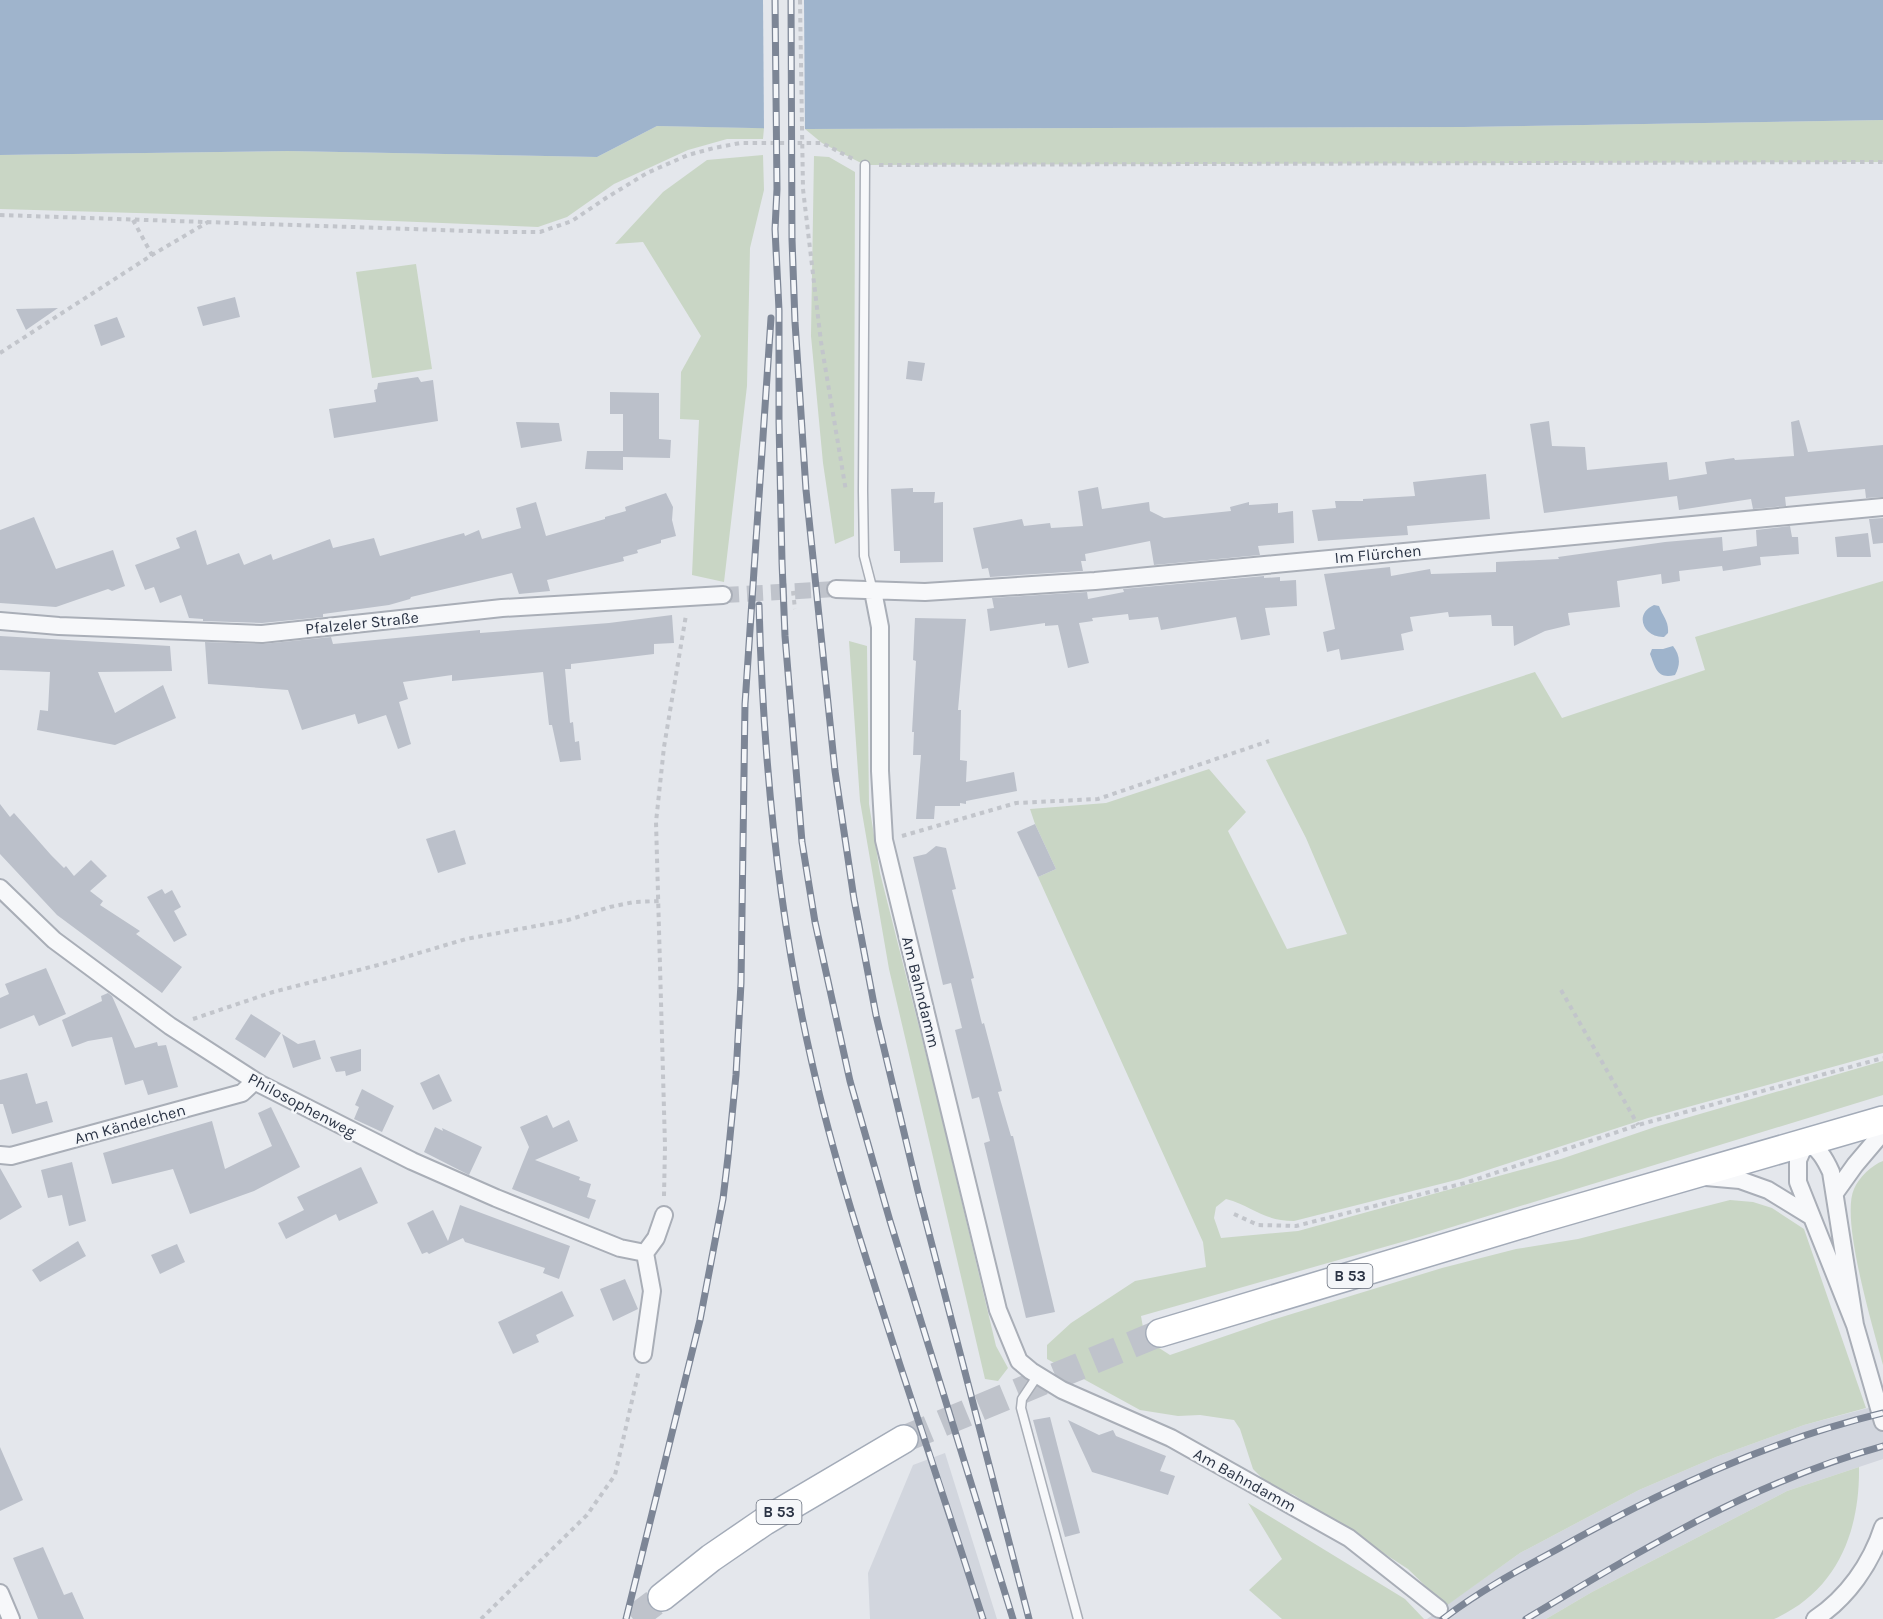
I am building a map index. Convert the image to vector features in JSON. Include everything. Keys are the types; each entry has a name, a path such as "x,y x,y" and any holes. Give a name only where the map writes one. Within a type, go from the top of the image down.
{"main road":[{"name":"B 53","path":"1160,1333 1540,1219 1883,1120"},
{"name":"B 53","path":"662,1597 711,1558 765,1521 904,1439"}],"street":[{"name":"Im Flürchen","path":"873,591 925,592 1095,580 1883,507"},
{"path":"836,589 873,591"},
{"name":"Am Bahndamm","path":"873,591 880,627 880,771 884,840 998,1310 1019,1361 1062,1390 1171,1438 1348,1538 1439,1609"},
{"name":"Pfalzeler Straße","path":"0,621 59,626 262,634 502,608 723,595"},
{"name":"Philosophenweg","path":"0,888 54,940 170,1026 255,1081 362,1137 496,1198 620,1248 645,1253"},
{"name":"Am Kändelchen","path":"0,1155 11,1156 242,1093 255,1081"},
{"path":"1835,1193 1883,1132"},
{"path":"1855,1325 1831,1172 1826,1161 1814,1146 1806,1142 1798,1160 1798,1182 1855,1325 1883,1422"},
{"path":"1693,1176 1740,1180 1768,1190 1812,1217"},
{"path":"643,1354 652,1291 645,1253 656,1238 664,1215"},
{"path":"1815,1619 1842,1597 1862,1570 1878,1542 1883,1527"},
{"path":"0,1593 11,1619"}],"lane":[{"path":"865,165 864,556 873,591"},
{"path":"1038,1375 1022,1399 1021,1408 1078,1619"}],"path":[{"path":"800,0 803,189 821,342 848,502"},
{"path":"0,215 540,232 572,221 647,173 688,155 714,147 740,143 822,143 865,165 1883,162"},
{"path":"133,219 152,255"},
{"path":"0,354 152,255 209,221"},
{"path":"793,591 795,609"},
{"path":"664,1215 665,1146 656,822 664,747 690,596"},
{"path":"884,840 1016,802 1098,800 1269,741"},
{"path":"170,1026 273,992 382,964 465,939 568,920 634,902 659,902"},
{"path":"1561,990 1638,1125"},
{"path":"1234,1214 1258,1225 1296,1226 1465,1183 1638,1125 1883,1058"},
{"path":"481,1619 587,1515 615,1475 643,1354"}],"shaded area":[{"path":"1883,1404 1883,1459 1787,1491 1592,1592 1546,1619 1427,1619 1520,1553 1639,1490 1716,1457 1804,1425"},
{"path":"945,1453 997,1619 870,1619 868,1573 913,1465"}],"green space":[{"path":"1883,120 1883,162 865,165 822,143 805,129 1464,127"},
{"path":"657,126 764,128 763,139 727,139 688,150 614,184 567,217 538,227 0,209 0,155 288,151 597,157"},
{"path":"763,155 764,190 750,248 747,386 724,582 692,575 699,420 680,419 681,372 701,336 643,242 615,244 663,192 707,160"},
{"path":"814,156 829,157 855,172 854,536 835,544 823,463 811,336"},
{"path":"416,264 432,369 372,378 356,272"},
{"path":"1883,581 1883,1053 1648,1118 1460,1179 1294,1221 1274,1219 1226,1199 1216,1207 1214,1218 1221,1238 1298,1231 1561,1159 1655,1127 1883,1061 1883,1095 1416,1238 1141,1316 1145,1339 1170,1355 1272,1320 1442,1268 1516,1249 1578,1239 1730,1200 1753,1202 1772,1208 1804,1229 1866,1408 1804,1425 1716,1457 1639,1490 1520,1553 1446,1606 1408,1569 1294,1495 1267,1483 1253,1469 1240,1429 1234,1420 1200,1415 1178,1416 1140,1410 1047,1359 1047,1345 1071,1323 1135,1281 1206,1267 1203,1242 1038,877 1056,869 1030,809 1106,803 1209,769 1246,812 1228,831 1287,949 1347,934 1306,838 1266,760 1535,672 1562,718 1705,670 1695,637"},
{"path":"849,641 867,646 869,804 880,873 996,1346 1008,1368 998,1381 985,1379 889,969 860,801"},
{"path":"1883,1161 1883,1365 1860,1276 1851,1225 1851,1204 1854,1189 1859,1180 1870,1168"},
{"path":"1859,1467 1855,1514 1840,1557 1829,1576 1814,1593 1796,1607 1774,1619 1546,1619 1592,1592 1787,1491"},
{"path":"1248,1503 1405,1599 1424,1619 1282,1619 1249,1590 1282,1559"}],"water":[{"path":"0,0 1883,0 1883,120 1464,127 805,129 657,126 597,157 288,151 0,155"},
{"path":"1654,605 1659,606 1667,622 1668,633 1664,637 1651,634 1644,625 1644,614"},
{"path":"1673,646 1678,656 1678,667 1675,675 1664,676 1658,672 1650,654 1652,649"}],"pier":[{"path":"763,0 804,0 805,132 764,131"}],"building":[{"path":"235,297 240,317 203,326 197,307"},
{"path":"58,308 26,330 16,309"},
{"path":"117,317 125,337 101,346 94,325"},
{"path":"908,361 925,363 922,381 906,379"},
{"path":"418,377 421,382 433,380 438,421 334,438 329,409 376,402 374,390 377,389 378,383"},
{"path":"610,392 659,393 659,439 671,440 670,458 623,457 623,470 585,469 587,451 623,451 623,414 610,414"},
{"path":"1799,420 1808,452 1883,445 1883,497 1866,498 1865,489 1785,497 1786,506 1753,509 1751,499 1679,510 1677,496 1544,513 1530,424 1549,421 1552,446 1585,447 1587,470 1667,462 1669,480 1707,474 1705,462 1734,458 1735,460 1794,456 1791,422"},
{"path":"516,422 559,423 562,441 521,448"},
{"path":"1486,474 1490,519 1407,526 1408,535 1318,541 1312,510 1336,508 1335,501 1415,496 1413,482"},
{"path":"1098,487 1102,509 1149,502 1150,511 1164,518 1231,511 1230,507 1249,502 1249,505 1278,503 1278,513 1293,511 1294,543 1258,546 1260,555 1154,565 1150,541 1085,554 1086,561 1081,561 1083,571 990,577 988,568 982,569 973,528 1022,519 1024,526 1050,523 1051,528 1083,526 1078,491"},
{"path":"913,488 913,492 935,492 934,503 943,502 943,562 900,563 900,551 894,551 891,489"},
{"path":"666,493 673,507 672,520 676,536 637,550 638,553 623,557 624,561 547,580 550,591 519,594 512,573 411,597 389,605 323,614 323,617 262,623 203,621 203,619 189,618 181,595 160,603 154,587 145,590 135,565 180,548 176,538 196,530 207,565 239,553 244,565 271,554 273,560 330,539 333,548 374,538 380,556 464,533 465,536 479,530 482,539 521,528 516,508 536,502 546,536 605,519 605,517 626,511 625,507"},
{"path":"34,517 56,569 113,550 125,586 112,591 108,589 56,607 0,603 0,530"},
{"path":"1883,518 1883,543 1873,544 1869,519"},
{"path":"1790,526 1792,537 1798,537 1799,554 1760,557 1761,565 1723,571 1722,566 1679,571 1680,581 1662,584 1661,574 1617,581 1620,607 1568,613 1570,625 1545,631 1514,646 1513,626 1492,626 1491,615 1449,617 1448,612 1410,617 1413,631 1401,634 1404,650 1341,660 1339,649 1327,652 1323,632 1335,629 1324,574 1390,567 1391,576 1430,569 1431,574 1496,572 1496,562 1559,559 1558,557 1665,542 1722,537 1723,551 1757,546 1756,530"},
{"path":"1868,533 1871,557 1837,557 1835,537"},
{"path":"1264,576 1264,578 1280,577 1280,581 1296,580 1297,606 1265,608 1270,635 1241,640 1236,617 1161,630 1158,617 1129,620 1128,614 1092,618 1093,621 1079,623 1089,663 1068,668 1058,625 1045,626 1045,623 990,631 987,609 994,608 992,598 1087,592 1088,599 1124,592 1123,589"},
{"path":"672,615 674,643 654,644 654,654 571,664 571,669 565,669 570,723 573,722 575,742 579,741 581,760 560,762 552,725 549,725 543,672 452,681 452,675 403,682 408,699 399,702 411,744 398,749 386,715 358,724 355,714 302,730 288,690 208,684 205,642 263,644 331,637 333,644 480,630 480,633 609,623"},
{"path":"915,618 966,619 958,710 961,710 960,760 967,761 966,782 1014,772 1017,791 966,801 966,804 960,803 960,806 935,806 934,819 916,819 921,755 913,755"},
{"path":"0,636 170,646 172,671 98,672 115,713 163,685 176,718 115,745 37,730 40,710 48,711 50,672 0,670"},
{"path":"0,804 10,817 14,813 51,855 64,868 66,866 74,876 91,860 107,876 90,891 103,901 100,905 140,931 136,934 182,967 162,993 57,915 0,854"},
{"path":"1035,824 1056,869 1038,877 1017,832"},
{"path":"455,830 466,864 438,873 426,839"},
{"path":"936,846 946,848 956,889 952,890 974,978 971,979 1002,1091 998,1092 1011,1136 1013,1136 1055,1312 1026,1318 984,1143 990,1141 979,1097 972,1099 955,1030 962,1028 951,983 943,985 913,857 926,854"},
{"path":"162,889 165,894 172,890 181,907 174,911 187,935 174,942 147,897"},
{"path":"46,968 66,1014 39,1026 34,1015 0,1029 0,998 9,994 5,984"},
{"path":"108,993 112,996 135,1048 157,1042 158,1046 166,1045 178,1087 148,1095 143,1080 125,1085 112,1037 88,1041 72,1047 62,1020 102,1001 101,996"},
{"path":"251,1014 281,1033 265,1058 235,1039"},
{"path":"282,1034 298,1044 315,1040 321,1059 293,1068"},
{"path":"361,1049 361,1071 346,1076 345,1071 336,1072 330,1057"},
{"path":"27,1073 36,1104 47,1101 53,1122 12,1134 3,1104 0,1104 0,1080"},
{"path":"439,1074 452,1101 433,1110 420,1083"},
{"path":"362,1089 394,1106 382,1132 354,1119 359,1107 355,1105"},
{"path":"271,1107 300,1167 254,1191 190,1214 173,1169 112,1184 103,1153 212,1121 225,1169 272,1146 258,1113"},
{"path":"547,1115 553,1128 569,1120 578,1141 535,1160 580,1177 579,1180 591,1184 587,1197 596,1200 589,1219 512,1189 529,1147 520,1127"},
{"path":"435,1127 443,1131 442,1128 482,1147 469,1175 424,1152"},
{"path":"72,1162 86,1221 69,1226 62,1195 48,1198 41,1170"},
{"path":"361,1167 378,1203 339,1221 336,1214 286,1239 278,1223 304,1210 297,1197"},
{"path":"0,1168 22,1207 0,1220"},
{"path":"460,1205 570,1246 559,1279 543,1273 545,1268 465,1242 463,1238 429,1254 427,1252 422,1254 407,1223 433,1210 448,1241"},
{"path":"78,1241 86,1256 40,1282 32,1270"},
{"path":"177,1244 185,1262 160,1274 151,1255"},
{"path":"625,1279 638,1309 613,1321 600,1289"},
{"path":"562,1291 574,1316 536,1335 539,1342 513,1354 498,1322"},
{"path":"1050,1417 1080,1533 1065,1537 1033,1420"},
{"path":"1068,1420 1099,1435 1113,1430 1116,1436 1166,1456 1160,1471 1175,1476 1168,1495 1092,1472"},
{"path":"0,1447 23,1500 0,1511"},
{"path":"43,1547 64,1595 72,1592 84,1619 38,1619 13,1558"}],"tunnel":[{"path":"723,595 836,589"},
{"path":"904,1439 1160,1333"},
{"path":"633,1619 662,1597"}],"railway":[{"path":"775,0 777,189 775,229 779,310 782,562 785,636 802,842 815,922 850,1081 890,1221 1013,1619"},
{"path":"791,0 792,239 795,322 806,490 835,771 854,899 876,1015 918,1191 1029,1619"},
{"path":"626,1619 700,1320 723,1199 728,1157 736,1075 741,983 745,704 771,318"},
{"path":"759,605 764,719 774,835 790,950 812,1063 831,1139 864,1252 983,1619"},
{"path":"1443,1619 1512,1574 1674,1489 1715,1470 1797,1438 1883,1413"},
{"path":"1526,1619 1655,1543 1743,1498 1835,1461 1883,1446"}]}
